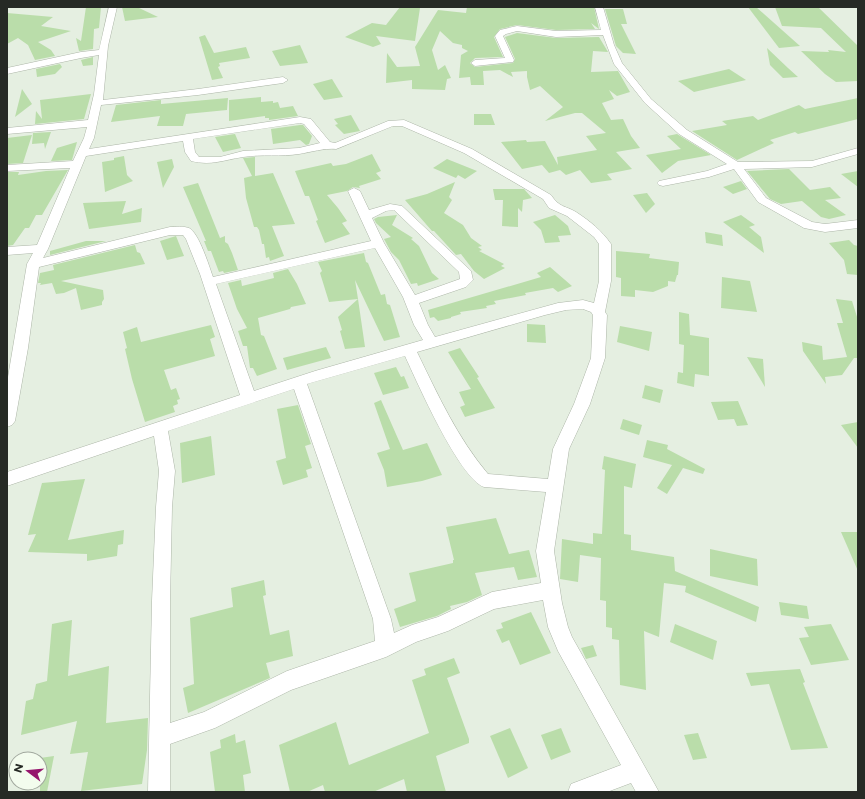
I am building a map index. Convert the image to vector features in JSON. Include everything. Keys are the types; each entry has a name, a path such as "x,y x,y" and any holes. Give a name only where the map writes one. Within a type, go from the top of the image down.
{"street":[{"path":"7,421 9,401 21,348 33,264 42,249 89,138 97,103 103,69 104,52 113,7"},
{"path":"599,7 618,64 648,101 683,132 736,165 762,200 808,225 822,228 858,224"},
{"path":"475,63 510,60 499,36 502,32 512,29 556,34 607,32"},
{"path":"7,72 81,55 104,52"},
{"path":"97,103 198,92 283,80"},
{"path":"83,153 300,120 308,121 327,145"},
{"path":"187,137 190,152 195,159 205,161 220,160 243,154 299,152 327,145 336,146 392,123 401,122 468,151 501,169 547,197 553,206 570,214 598,234 602,239 606,248 605,281 596,306 600,315 598,358 582,404 561,449 545,551 558,627 565,644 648,792"},
{"path":"7,131 93,123"},
{"path":"663,183 709,174 736,165 754,166 812,164 858,151"},
{"path":"7,168 78,164"},
{"path":"354,191 378,244 411,301 421,325 432,343"},
{"path":"366,216 395,206 465,271 468,280 461,284 411,301"},
{"path":"33,264 177,230 186,231 192,239 249,399"},
{"path":"208,282 378,244"},
{"path":"7,251 42,249"},
{"path":"7,479 299,382 544,312 581,304 596,306"},
{"path":"409,350 454,442 472,467 484,480 554,486"},
{"path":"299,382 382,619 386,647"},
{"path":"159,792 161,601 164,507 167,471 160,428"},
{"path":"160,737 208,721 287,681 386,647 412,634 441,625 492,601 551,590"},
{"path":"578,792 635,770"}],"building":[{"path":"86,7 101,7 99,28 94,29 93,49 79,51 76,38 81,41"},
{"path":"122,7 137,7 158,17 125,21"},
{"path":"400,7 420,8 415,41 376,36 381,44 373,47 345,37 372,23 386,25"},
{"path":"467,7 594,7 599,29 591,23 595,29 556,30 517,25 500,29 494,37 503,57 475,58 470,63 475,67 513,63 515,59 505,37 517,33 556,38 599,37 608,52 593,51 591,72 618,71 630,92 617,96 609,90 614,99 602,103 611,120 623,119 631,136 640,148 616,152 632,169 607,174 612,180 591,183 580,170 566,175 560,170 549,173 542,165 522,169 501,142 526,140 527,142 545,141 558,165 557,157 597,150 586,136 606,133 582,113 575,113 545,121 563,107 540,86 530,90 527,71 511,72 513,77 500,70 483,71 484,85 471,85 470,77 459,78 461,55 468,51 462,48 462,45 453,43 440,31 432,50 438,70 445,65 451,78 447,79 445,90 412,89 412,80 386,83 387,53 397,67 420,66 415,47 438,10 466,13"},
{"path":"748,7 756,7 800,46 779,48"},
{"path":"775,7 818,7 858,46 858,81 836,82 825,74 801,51 829,52 828,50 846,52 821,28 782,26"},
{"path":"605,9 623,9 627,24 621,24 636,54 623,53 616,46"},
{"path":"7,13 53,17 41,26 71,31 38,42 51,50 55,56 35,60 28,45 18,38 7,44"},
{"path":"205,35 214,53 246,47 250,58 219,63 220,66 218,67 223,78 212,80 199,37"},
{"path":"300,45 308,63 280,66 272,51"},
{"path":"767,48 798,77 783,78 770,65"},
{"path":"93,57 93,65 83,66 81,60"},
{"path":"60,64 62,67 55,74 37,77 36,69"},
{"path":"729,69 746,80 694,92 678,81"},
{"path":"332,79 343,97 324,100 313,84"},
{"path":"22,89 32,104 15,117"},
{"path":"91,94 84,119 35,124 36,111 42,119 40,100"},
{"path":"261,97 261,102 278,102 280,108 293,106 298,116 269,120 269,118 265,118 265,116 229,121 229,100"},
{"path":"228,98 227,110 186,114 183,126 157,126 160,116 111,122 116,105 161,100 161,104"},
{"path":"858,98 858,119 798,134 795,132 770,140 774,143 737,160 692,131 727,125 722,121 753,116 758,120 799,105 805,109"},
{"path":"474,114 491,114 495,125 474,125"},
{"path":"351,115 360,131 344,134 335,125 338,124 334,119"},
{"path":"303,125 312,136 309,144 306,145 300,140 273,144 271,129"},
{"path":"51,132 45,149 44,143 32,144 33,133"},
{"path":"235,134 241,148 223,152 215,137"},
{"path":"677,134 711,155 678,161 662,173 646,155 681,149 667,136"},
{"path":"32,135 23,163 7,164 7,138"},
{"path":"77,142 72,160 51,161 57,148"},
{"path":"372,154 381,171 376,173 381,179 359,186 360,188 353,187 347,191 327,195 347,221 342,223 350,234 325,243 316,221 318,220 309,196 305,196 295,171 331,163 333,166 346,164"},
{"path":"124,156 127,175 133,181 105,192 102,162 114,160 114,158"},
{"path":"255,157 255,176 273,173 295,224 272,226 284,256 270,261 269,257 266,258 264,244 262,244 259,230 257,227 254,227 246,198 244,178 252,176 243,158"},
{"path":"172,159 174,167 163,188 157,162"},
{"path":"447,159 477,171 465,179 458,175 456,178 433,168"},
{"path":"789,169 810,190 830,187 841,198 825,200 846,215 829,219 821,217 802,201 781,204 770,199 747,171"},
{"path":"68,170 42,215 36,215 29,228 25,228 13,245 7,246 7,172 19,172 18,175"},
{"path":"858,171 858,187 841,174"},
{"path":"741,181 747,189 733,194 723,187"},
{"path":"455,182 449,197 452,200 444,213 463,225 471,238 482,246 478,247 482,250 479,251 504,264 501,266 505,268 484,279 474,271 461,254 456,255 434,231 432,231 405,200 427,194"},
{"path":"198,183 220,238 225,236 225,242 228,244 238,270 224,273 223,271 219,272 211,251 208,251 204,241 206,241 183,187"},
{"path":"493,189 524,189 532,198 523,200 522,212 518,208 518,227 502,226 503,200 495,200"},
{"path":"647,193 655,204 646,213 633,195"},
{"path":"126,201 122,214 142,208 141,222 89,229 83,203"},
{"path":"397,215 392,225 413,238 411,239 419,246 432,273 439,279 418,286 417,283 411,284 399,260 391,252 384,239 391,237 376,223 374,219 378,217"},
{"path":"555,215 568,226 571,235 558,236 560,242 545,243 541,230 533,222"},
{"path":"741,215 755,225 749,227 761,237 764,253 723,222"},
{"path":"705,232 722,235 723,246 706,243"},
{"path":"176,236 184,256 167,260 160,241"},
{"path":"849,240 854,245 858,246 858,275 847,274 844,260 829,243"},
{"path":"86,241 106,241 50,255 50,251"},
{"path":"135,245 137,252 140,253 145,264 61,281 103,290 104,299 102,305 81,310 76,288 64,293 56,294 52,283 40,285 41,283 38,283 40,273 54,270 53,265"},
{"path":"616,251 650,254 649,258 679,262 678,275 675,282 668,281 668,286 653,292 635,290 635,297 621,296 621,278 616,277"},
{"path":"364,253 366,262 368,263 381,295 385,294 387,304 390,305 400,337 384,341 355,280 358,299 329,302 320,273 322,271 318,262"},
{"path":"550,267 572,286 558,292 553,288 494,301 496,304 486,306 487,308 460,312 461,314 438,321 434,317 430,318 428,310 541,277 537,273"},
{"path":"288,269 306,304 291,307 290,309 258,318 261,335 264,336 277,369 257,376 253,368 250,368 247,346 243,346 238,331 247,328 237,309 228,283 241,280 242,286 274,278 273,273"},
{"path":"722,277 750,281 757,312 721,308"},
{"path":"358,299 365,347 345,349 338,317"},
{"path":"836,299 852,301 858,320 858,358 854,358 842,375 825,377 826,384 803,351 802,342 822,346 823,360 847,357 837,323 843,323"},
{"path":"679,312 689,314 690,335 709,338 709,376 695,374 694,387 677,383 678,372 683,373 684,345 679,344"},
{"path":"527,324 545,325 546,343 527,342"},
{"path":"211,325 215,337 210,339 215,356 164,370 171,390 176,388 180,399 177,400 178,404 173,406 175,412 145,422 132,379 125,349 127,348 123,332 137,327 141,342"},
{"path":"620,326 652,332 649,351 617,342"},
{"path":"326,347 331,358 287,370 283,358"},
{"path":"460,348 479,377 477,378 495,408 465,417 460,407 465,405 459,392 471,389 448,352"},
{"path":"747,357 763,359 765,387"},
{"path":"396,367 401,377 404,376 409,388 383,395 374,373"},
{"path":"645,385 663,390 660,403 642,398"},
{"path":"381,400 403,450 427,443 442,475 422,481 387,487 384,470 377,453 390,449 374,403"},
{"path":"738,401 748,425 737,426 734,419 718,420 711,402"},
{"path":"298,405 311,444 305,446 312,468 306,470 308,477 283,485 276,461 286,458 277,409"},
{"path":"623,419 642,425 639,435 620,429"},
{"path":"858,422 858,448 841,425"},
{"path":"211,436 215,475 182,483 180,443"},
{"path":"647,440 668,445 667,449 705,469 703,474 683,468 667,494 657,488 672,465 643,457"},
{"path":"604,456 636,464 632,488 624,486 624,534 631,535 631,550 674,557 675,571 759,607 756,622 685,592 686,586 664,583 659,637 644,631 646,690 620,685 619,640 612,639 612,628 606,627 606,601 600,600 601,558 580,555 578,582 560,579 562,539 593,544 593,533 602,534 605,470 602,469"},
{"path":"85,479 68,540 124,530 123,544 118,545 117,556 87,561 87,554 28,552 36,534 28,535 42,483"},
{"path":"496,518 509,554 529,550 537,577 518,580 514,567 475,573 482,595 467,602 450,606 451,609 437,616 400,627 394,609 416,601 409,573 453,563 454,560 446,527"},
{"path":"841,532 858,532 858,571"},
{"path":"710,549 757,559 758,586 710,576"},
{"path":"264,580 266,595 263,596 270,635 289,630 293,656 266,663 270,678 188,713 183,688 194,684 190,618 233,607 231,588"},
{"path":"779,602 807,606 809,619 781,615"},
{"path":"531,612 551,653 520,665 509,640 502,643 496,630 503,628 501,623"},
{"path":"72,620 68,676 109,666 106,723 148,718 147,750 142,784 81,791 88,752 70,754 77,721 21,735 26,701 33,699 36,684 47,681 52,624"},
{"path":"675,624 717,641 713,660 670,642"},
{"path":"831,624 849,660 811,665 799,638 809,637 804,627"},
{"path":"593,645 597,656 586,659 581,648"},
{"path":"454,658 460,673 447,678 469,739 469,743 436,756 446,792 407,792 404,779 373,792 325,792 323,785 307,792 290,792 279,745 336,722 349,765 429,733 412,680 426,675 424,669"},
{"path":"800,669 805,682 803,683 828,748 791,750 769,684 751,686 746,673"},
{"path":"510,728 528,768 508,778 490,736"},
{"path":"561,728 571,752 551,760 541,735"},
{"path":"698,733 707,758 693,760 684,735"},
{"path":"235,734 236,743 245,740 251,773 243,775 245,792 215,792 210,752 221,748 220,740"},
{"path":"54,756 48,787 48,757"}]}
